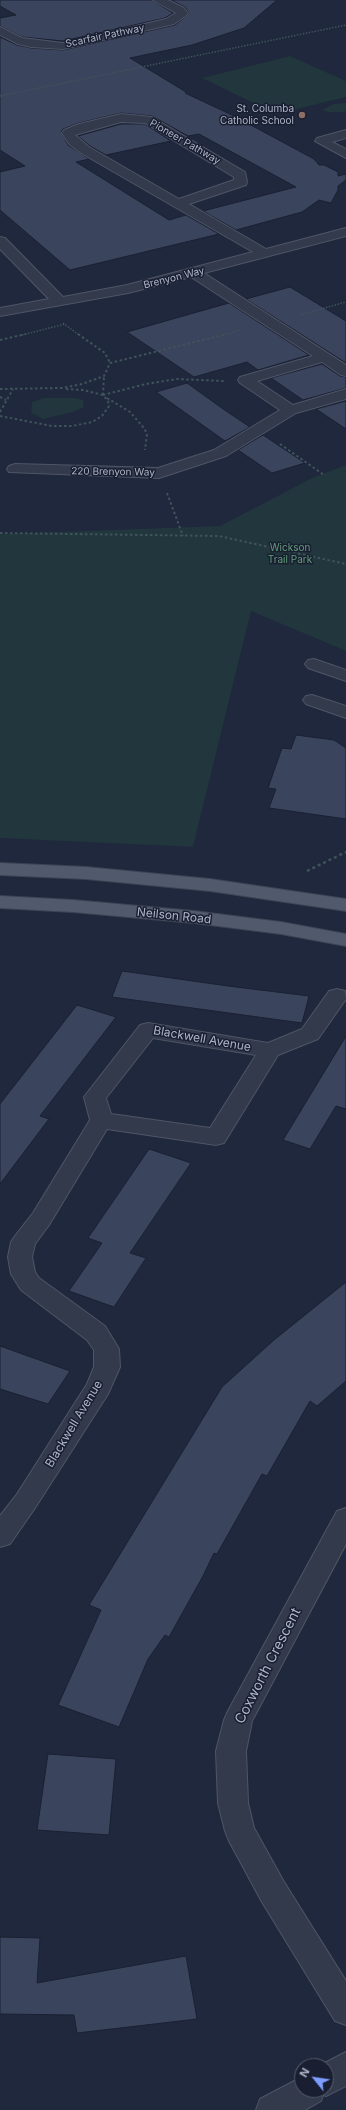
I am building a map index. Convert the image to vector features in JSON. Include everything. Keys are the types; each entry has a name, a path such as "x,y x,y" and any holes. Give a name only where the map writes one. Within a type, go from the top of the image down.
{"main road":[{"path":"0,869 86,873 210,885 346,905"},
{"name":"Neilson Road","path":"0,902 73,906 194,917 281,928 346,940"}],"street":[{"name":"Scarfair Pathway","path":"0,30 18,40 31,44 62,46 170,22 182,14 180,10 159,0"},
{"name":"Pioneer Pathway","path":"179,203 241,182 240,175 148,120 122,118 83,127 68,133 73,141 85,150 264,253"},
{"path":"346,134 320,141 346,154"},
{"name":"Brenyon Way","path":"0,312 35,307 128,289 194,273 346,232"},
{"path":"0,241 60,302"},
{"path":"194,273 346,372"},
{"path":"245,380 325,357"},
{"path":"245,380 291,410"},
{"name":"220 Brenyon Way","path":"15,469 159,473 220,453 257,432 291,410 346,394"},
{"path":"314,664 346,676"},
{"path":"312,700 346,712"},
{"path":"270,1050 310,1034 337,996"},
{"name":"Blackwell Avenue","path":"0,1536 26,1501 95,1393 107,1367 106,1349 96,1333 30,1284 23,1274 20,1257 23,1242 41,1219 101,1120 95,1097 148,1030 270,1050 216,1138 101,1120"},
{"name":"Coxworth Crescent","path":"346,1519 238,1720 231,1751 233,1803 240,1830 251,1854 273,1892 346,2010"},
{"path":"334,2075 346,2068"},
{"path":"272,2110 294,2098"}],"path":[{"path":"0,96 346,25"},
{"path":"110,363 270,323 346,302"},
{"path":"35,307 65,324 105,353 110,363"},
{"path":"0,340 65,324"},
{"path":"0,416 52,426 86,424 100,418 108,409 109,403 103,395 104,376 110,363"},
{"path":"62,388 82,384 104,376"},
{"path":"103,395 146,384 177,380 222,382 245,380"},
{"path":"0,389 62,388 83,390 103,395 130,412 144,428 147,434 142,472"},
{"path":"0,412 13,389"},
{"path":"0,397 6,400"},
{"path":"257,432 270,437 324,475"},
{"path":"159,473 183,536"},
{"path":"0,533 224,537 346,564"},
{"path":"307,871 346,852"}],"green space":[{"path":"290,56 346,81 346,97 276,114 202,78"},
{"path":"346,103 346,111 343,112 328,112 322,110 334,104"},
{"path":"44,398 75,398 83,400 84,407 73,412 43,419 31,413 32,402"},
{"name":"Wickson Trail Park","path":"346,465 346,651 251,611 193,847 0,838 0,534 220,526 312,478"}],"building":[{"path":"0,0 152,0 173,13 165,18 63,41 22,37 0,26 0,18 16,15 0,6"},
{"path":"171,0 277,0 244,28 192,45 130,58 186,92 185,93 234,116 314,159 319,165 324,165 338,172 338,176 346,174 346,180 338,186 338,190 331,203 319,200 302,212 236,230 203,211 296,187 199,134 188,136 152,116 121,113 79,123 63,129 61,132 68,145 89,159 76,162 169,220 186,215 219,234 70,270 0,210 0,172 25,166 0,150 0,37 17,45 31,48 63,50 175,25 189,14 185,7"},
{"path":"121,124 145,124 171,141 106,155 90,146 78,136"},
{"path":"290,287 346,321 346,363 246,299"},
{"path":"229,303 309,355 258,370 247,362 194,377 127,332"},
{"path":"322,364 340,376 346,377 346,388 303,400 271,378"},
{"path":"187,383 250,427 225,441 156,392"},
{"path":"346,401 346,429 316,409"},
{"path":"263,435 305,463 272,473 238,450"},
{"path":"296,735 334,740 346,748 346,819 269,808 276,789 268,788 282,748 291,749"},
{"path":"122,971 309,996 302,1023 112,997"},
{"path":"77,1005 116,1017 40,1116 49,1119 0,1184 0,1104"},
{"path":"346,1036 346,1109 336,1106 310,1149 283,1140"},
{"path":"149,1149 191,1163 130,1253 146,1258 114,1307 69,1291 102,1243 88,1238"},
{"path":"346,1282 346,1381 317,1406 310,1401 267,1476 262,1474 217,1554 214,1553 169,1637 165,1635 148,1659 119,1727 58,1705 101,1610 89,1605 222,1387 274,1340"},
{"path":"0,1346 70,1371 48,1404 0,1389"},
{"path":"48,1754 116,1759 109,1835 37,1830"},
{"path":"0,1937 40,1938 37,1983 186,1956 197,2019 77,2033 74,2015 0,2014"}],"place":[{"name":"St. Columba Catholic School","path":"302,115"}]}
